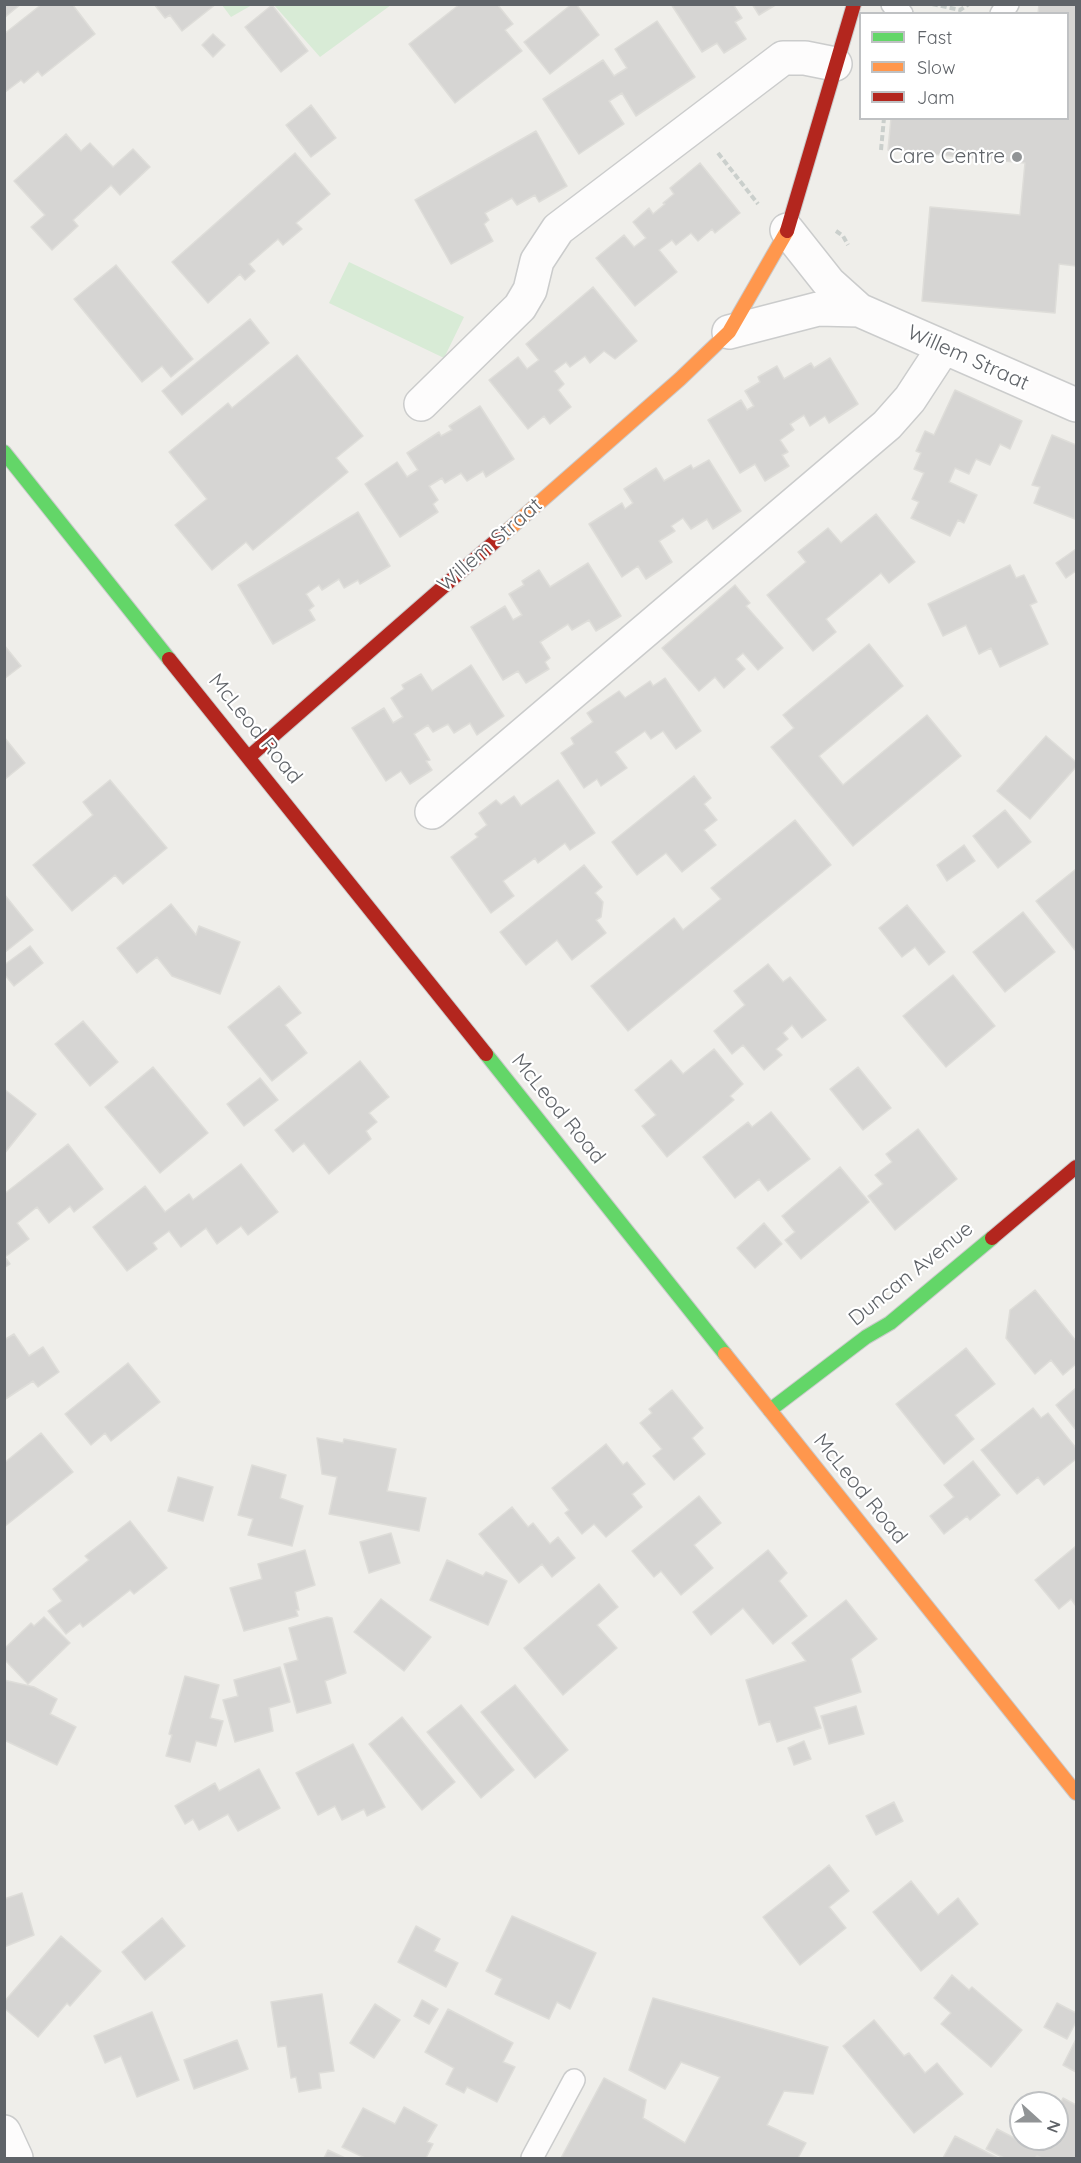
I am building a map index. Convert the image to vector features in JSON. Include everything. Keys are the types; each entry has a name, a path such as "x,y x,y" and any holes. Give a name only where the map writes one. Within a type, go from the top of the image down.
{"street":[{"name":"Willem Straat","path":"250,756 680,379 729,332 776,221 835,64 854,4"},
{"path":"421,404 520,307 530,290 537,261 558,229 783,58 805,58 835,64"},
{"name":"Willem Straat","path":"776,221 829,283 859,310 1077,405"},
{"name":"Willem Straat","path":"729,332 818,309 859,310"},
{"path":"432,812 887,425 910,399 944,348"},
{"name":"McLeod Road","path":"4,452 250,756 1077,1793"},
{"name":"Duncan Avenue","path":"770,1410 872,1333 890,1323 1077,1167"},
{"path":"4,2132 16,2158"}],"lane":[{"path":"532,2158 574,2080"}],"path":[{"path":"932,4 960,10 969,4"},
{"path":"881,150 884,120"},
{"path":"715,150 776,221"}],"green space":[{"path":"222,5 252,5 231,17"},
{"path":"274,5 391,5 320,57"},
{"path":"349,262 464,317 444,358 329,303"}],"building":[{"path":"4,4 21,4 4,18"},
{"path":"42,4 72,4 95,34 42,76 38,71 24,83 21,80 4,93 4,34"},
{"path":"154,4 216,4 182,31 170,15 165,18"},
{"path":"460,4 497,4 513,24 505,30 522,51 455,103 409,44"},
{"path":"572,4 576,4 599,35 550,74 524,42"},
{"path":"671,4 733,4 742,18 735,22 746,39 724,53 717,43 702,52"},
{"path":"752,4 777,4 759,15"},
{"name":"Care Centre","path":"1039,4 1076,4 1076,266 1059,264 1055,313 922,301 930,207 1020,215 1025,163 888,150 891,120 1069,120 1069,12 1038,12"},
{"path":"272,5 308,51 281,72 245,27"},
{"path":"657,21 695,77 636,116 622,93 609,101 624,124 579,154 543,99 603,60 614,76 627,68 615,49"},
{"path":"213,34 225,45 213,57 202,45"},
{"path":"311,105 336,138 311,157 286,125"},
{"path":"536,131 567,186 539,202 535,195 517,205 512,198 485,213 489,220 484,224 493,241 451,264 415,200"},
{"path":"66,134 81,151 90,143 113,167 133,149 150,167 120,195 111,185 73,220 78,226 52,250 31,227 45,215 14,181"},
{"path":"295,153 330,194 296,223 302,229 283,245 278,239 249,264 255,271 245,280 240,274 208,303 172,262"},
{"path":"700,163 740,213 715,233 712,229 698,241 691,233 676,245 672,240 659,250 677,272 635,306 596,258 624,235 634,247 646,238 633,222 649,208 653,214 665,204 663,203 674,194 670,188"},
{"path":"116,265 193,359 171,377 162,366 142,382 74,299"},
{"path":"593,287 637,341 615,359 604,351 590,363 585,356 570,367 566,362 554,371 564,384 558,390 571,407 550,424 544,416 528,429 489,380 518,357 527,369 539,360 526,344"},
{"path":"250,319 269,343 182,415 162,391"},
{"path":"297,355 363,436 336,458 348,472 253,550 246,542 212,570 175,525 207,499 169,452 228,403 232,408"},
{"path":"830,358 858,404 829,423 825,416 810,426 804,415 790,424 794,430 780,440 788,452 782,455 789,466 765,481 755,464 740,473 708,420 741,400 747,410 754,406 745,391 760,382 758,377 777,366 784,379 811,363 814,368"},
{"path":"955,390 1022,421 1010,449 1000,444 990,465 976,459 969,474 955,468 949,482 977,495 964,523 958,520 950,536 911,518 919,502 912,499 924,473 914,469 921,453 916,451 925,431 934,435"},
{"path":"480,406 514,459 486,477 483,471 467,481 461,473 445,483 442,478 429,486 438,500 433,504 438,512 400,537 365,484 397,462 407,477 418,470 407,453 439,432 441,436 452,430 449,426"},
{"path":"1052,435 1076,445 1075,519 1034,503 1040,487 1032,485"},
{"path":"709,460 741,511 713,529 707,519 691,529 683,518 671,526 675,531 659,541 672,562 646,579 638,566 622,577 589,524 622,503 625,509 633,503 624,489 656,468 664,481 691,465 693,469"},
{"path":"358,512 390,566 360,584 358,580 344,588 339,579 322,590 319,585 306,594 314,606 309,610 315,620 273,644 238,585"},
{"path":"876,514 915,562 889,583 881,573 826,619 836,632 813,651 767,595 806,562 798,552 828,528 841,543"},
{"path":"1076,549 1076,571 1066,578 1056,563"},
{"path":"588,563 621,616 596,631 589,620 572,630 568,624 540,642 550,658 545,662 549,669 526,683 518,671 503,680 471,627 505,606 513,620 522,615 509,594 524,585 522,581 539,570 550,587"},
{"path":"1010,565 1016,578 1024,575 1037,602 1030,605 1048,644 1000,667 991,648 979,654 966,625 943,636 928,604"},
{"path":"735,585 750,603 746,606 783,648 758,670 743,653 736,659 745,669 724,688 715,677 699,691 662,648"},
{"path":"869,644 903,686 819,756 843,785 927,715 961,756 853,846 771,747 794,728 783,715"},
{"path":"4,645 21,666 4,679"},
{"path":"471,665 504,716 477,735 470,723 454,733 448,724 433,732 428,725 414,734 430,760 426,761 432,770 410,784 401,771 386,781 352,728 384,708 393,723 403,717 391,698 404,689 402,685 421,674 432,691"},
{"path":"665,678 701,731 676,749 663,731 651,739 645,731 615,752 627,768 601,786 597,779 584,788 561,753 574,744 571,738 593,722 587,713 619,691 625,698 650,681 653,686"},
{"path":"1046,736 1076,762 1076,767 1030,819 997,791"},
{"path":"4,737 25,763 4,780"},
{"path":"694,776 711,798 704,804 717,820 704,830 716,845 682,872 666,853 637,875 612,842"},
{"path":"110,780 167,848 123,884 115,875 72,911 33,865 93,815 83,802"},
{"path":"558,780 595,833 570,850 565,843 538,863 535,858 503,881 514,896 491,913 451,857 478,837 475,834 487,825 479,813 496,800 501,805 514,796 521,806"},
{"path":"1005,810 1031,842 998,868 973,836"},
{"path":"795,820 831,865 628,1031 591,986 674,918 683,930 721,899 711,888"},
{"path":"964,845 975,861 947,881 937,865"},
{"path":"584,865 602,887 595,893 603,902 601,917 596,920 606,933 572,960 557,940 526,965 500,932"},
{"path":"1076,869 1076,948 1075,950 1036,901"},
{"path":"4,894 33,930 4,953"},
{"path":"171,904 196,935 199,926 240,942 220,994 172,976 157,957 137,973 117,948"},
{"path":"907,905 945,952 929,965 915,947 902,957 879,928"},
{"path":"1023,912 1055,952 1005,992 973,952"},
{"path":"30,946 43,963 14,986 4,974 4,965"},
{"path":"768,964 783,982 790,977 826,1020 802,1038 792,1025 783,1033 788,1039 776,1049 782,1055 764,1070 743,1045 732,1054 714,1031 745,1005 734,991"},
{"path":"953,975 995,1026 946,1067 903,1016"},
{"path":"279,986 301,1013 285,1025 307,1053 272,1081 228,1027"},
{"path":"83,1021 118,1062 90,1086 55,1044"},
{"path":"714,1049 743,1084 730,1096 734,1100 667,1157 642,1126 656,1115 635,1090 671,1060 683,1074"},
{"path":"360,1061 389,1097 369,1113 377,1122 366,1131 371,1139 329,1174 304,1143 293,1152 275,1130"},
{"path":"153,1067 208,1133 160,1173 105,1107"},
{"path":"858,1067 891,1108 863,1130 830,1089"},
{"path":"260,1078 278,1100 244,1126 227,1104"},
{"path":"4,1089 36,1114 4,1154"},
{"path":"771,1112 810,1159 768,1191 759,1179 735,1198 703,1157 748,1122 752,1127"},
{"path":"918,1129 957,1179 895,1230 868,1196 883,1184 875,1175 892,1162 886,1154"},
{"path":"68,1144 103,1189 74,1212 70,1206 49,1223 37,1207 17,1223 29,1239 5,1257 10,1264 4,1268 4,1194"},
{"path":"241,1164 278,1212 248,1235 241,1226 217,1244 206,1228 181,1247 169,1231 153,1243 157,1249 127,1271 93,1227 145,1186 165,1212 189,1194 193,1200"},
{"path":"840,1167 869,1202 801,1259 785,1240 795,1232 782,1216"},
{"path":"764,1223 782,1244 755,1268 737,1248"},
{"path":"1035,1290 1076,1341 1076,1364 1063,1375 1051,1360 1035,1374 1006,1338 1010,1310"},
{"path":"14,1334 29,1356 43,1347 59,1372 38,1387 33,1381 4,1400 4,1340"},
{"path":"966,1348 995,1384 955,1415 974,1439 944,1464 896,1404"},
{"path":"128,1363 160,1402 111,1441 105,1433 91,1445 65,1414"},
{"path":"1076,1388 1076,1430 1056,1405"},
{"path":"672,1390 703,1428 692,1438 705,1454 674,1480 653,1456 662,1449 640,1423 652,1413 649,1409"},
{"path":"1033,1408 1041,1418 1048,1413 1076,1448 1076,1459 1044,1485 1038,1477 1017,1494 981,1450"},
{"path":"41,1433 73,1472 4,1527 4,1463"},
{"path":"317,1438 343,1443 344,1439 396,1449 387,1491 426,1498 419,1531 329,1514 337,1477 322,1474"},
{"path":"606,1444 623,1465 627,1462 645,1484 632,1494 642,1507 606,1537 594,1524 582,1534 565,1513 569,1510 552,1488"},
{"path":"973,1461 1000,1495 970,1520 967,1516 944,1534 930,1516 954,1497 944,1485"},
{"path":"252,1465 286,1475 280,1498 303,1506 292,1546 248,1535 253,1519 238,1515"},
{"path":"178,1477 213,1487 203,1521 168,1511"},
{"path":"699,1496 721,1523 694,1545 713,1568 681,1595 661,1571 654,1577 632,1551"},
{"path":"512,1507 528,1527 533,1523 550,1544 558,1537 575,1558 552,1577 542,1564 519,1583 479,1534"},
{"path":"130,1521 167,1568 134,1594 130,1590 83,1627 80,1623 66,1634 48,1611 62,1601 53,1589 89,1560 85,1556"},
{"path":"391,1533 400,1563 369,1573 360,1542"},
{"path":"1076,1546 1076,1606 1071,1599 1059,1609 1035,1580"},
{"path":"305,1550 315,1585 295,1592 298,1616 244,1631 230,1588 262,1579 258,1564"},
{"path":"768,1550 787,1573 779,1581 807,1616 773,1644 743,1608 711,1635 693,1612"},
{"path":"447,1560 483,1576 486,1572 507,1581 488,1625 430,1600"},
{"path":"599,1584 618,1607 597,1625 617,1648 563,1695 524,1648"},
{"path":"381,1599 431,1637 404,1671 354,1632"},
{"path":"846,1600 877,1639 851,1659 861,1692 814,1707 821,1728 777,1742 770,1721 759,1725 746,1680 806,1661 792,1643"},
{"path":"44,1617 70,1643 28,1684 4,1659 4,1649 31,1623 34,1626"},
{"path":"327,1617 332,1618 346,1673 325,1681 331,1703 297,1713 284,1664 298,1660 289,1628"},
{"path":"280,1667 290,1702 269,1708 273,1731 235,1742 223,1700 238,1696 234,1680"},
{"path":"185,1676 219,1685 210,1718 223,1721 216,1746 196,1741 190,1762 166,1756 172,1735 169,1734"},
{"path":"4,1680 34,1687 57,1699 50,1714 76,1727 57,1765 4,1740"},
{"path":"515,1685 568,1750 535,1778 481,1712"},
{"path":"461,1705 514,1770 481,1798 427,1732"},
{"path":"856,1706 864,1734 829,1744 821,1716"},
{"path":"402,1717 455,1782 422,1810 369,1744"},
{"path":"804,1741 811,1759 794,1765 788,1748"},
{"path":"353,1744 385,1807 367,1816 364,1809 342,1820 335,1806 318,1815 296,1773"},
{"path":"259,1769 280,1808 238,1831 228,1814 199,1830 193,1819 185,1824 175,1806 215,1783 219,1791"},
{"path":"894,1802 903,1821 876,1835 866,1816"},
{"path":"829,1865 849,1891 829,1907 846,1928 800,1965 763,1917"},
{"path":"911,1881 938,1915 958,1898 978,1924 921,1971 873,1912"},
{"path":"22,1893 34,1935 4,1947 4,1899"},
{"path":"512,1916 596,1953 570,2009 557,2002 549,2019 495,1994 502,1979 486,1971"},
{"path":"162,1918 185,1946 145,1980 122,1952"},
{"path":"416,1926 440,1939 434,1951 458,1963 446,1987 398,1962"},
{"path":"61,1936 101,1971 70,2006 67,2003 38,2037 4,2008 4,2002"},
{"path":"952,1975 969,1990 972,1987 1022,2030 991,2067 941,2024 951,2013 934,1998"},
{"path":"322,1994 334,2071 319,2073 321,2088 299,2092 296,2077 291,2078 286,2046 278,2047 271,2002"},
{"path":"653,1998 828,2047 813,2094 784,2091 767,2125 806,2143 798,2158 561,2158 604,2078 646,2100 643,2118 685,2143 720,2077 681,2062 665,2089 629,2070"},
{"path":"422,2000 438,2009 429,2024 414,2016"},
{"path":"1057,2003 1076,2013 1076,2022 1067,2039 1044,2027"},
{"path":"375,2004 400,2020 374,2058 350,2043"},
{"path":"448,2009 513,2043 503,2062 515,2067 497,2102 467,2087 464,2093 446,2084 454,2068 425,2052"},
{"path":"152,2012 179,2080 137,2097 121,2056 105,2063 94,2036"},
{"path":"874,2020 904,2056 909,2053 925,2073 937,2063 963,2094 914,2133 843,2046"},
{"path":"1076,2039 1076,2072 1063,2065"},
{"path":"237,2040 248,2069 194,2089 184,2060"},
{"path":"1069,2101 1076,2105 1076,2158 1037,2156 1035,2158 1004,2158 986,2149 997,2129 1009,2135 1009,2151 1069,2151"},
{"path":"404,2107 437,2125 427,2142 433,2144 426,2158 365,2158 342,2147 363,2108 395,2124"},
{"path":"955,2136 998,2158 943,2158"},
{"path":"328,2150 345,2158 324,2158"}],"traffic: fast":[{"path":"4,452 169,659"},
{"path":"486,1054 725,1354"},
{"path":"770,1410 866,1337 890,1323 992,1238"}],"traffic: slow":[{"path":"499,538 680,379 729,332 787,231"},
{"path":"725,1354 1076,1793"}],"traffic: jam":[{"path":"787,231 854,4"},
{"path":"250,756 499,538"},
{"path":"169,659 486,1054"},
{"path":"992,1238 1076,1167"}],"place":[{"name":"Care Centre","path":"1017,157"}]}
